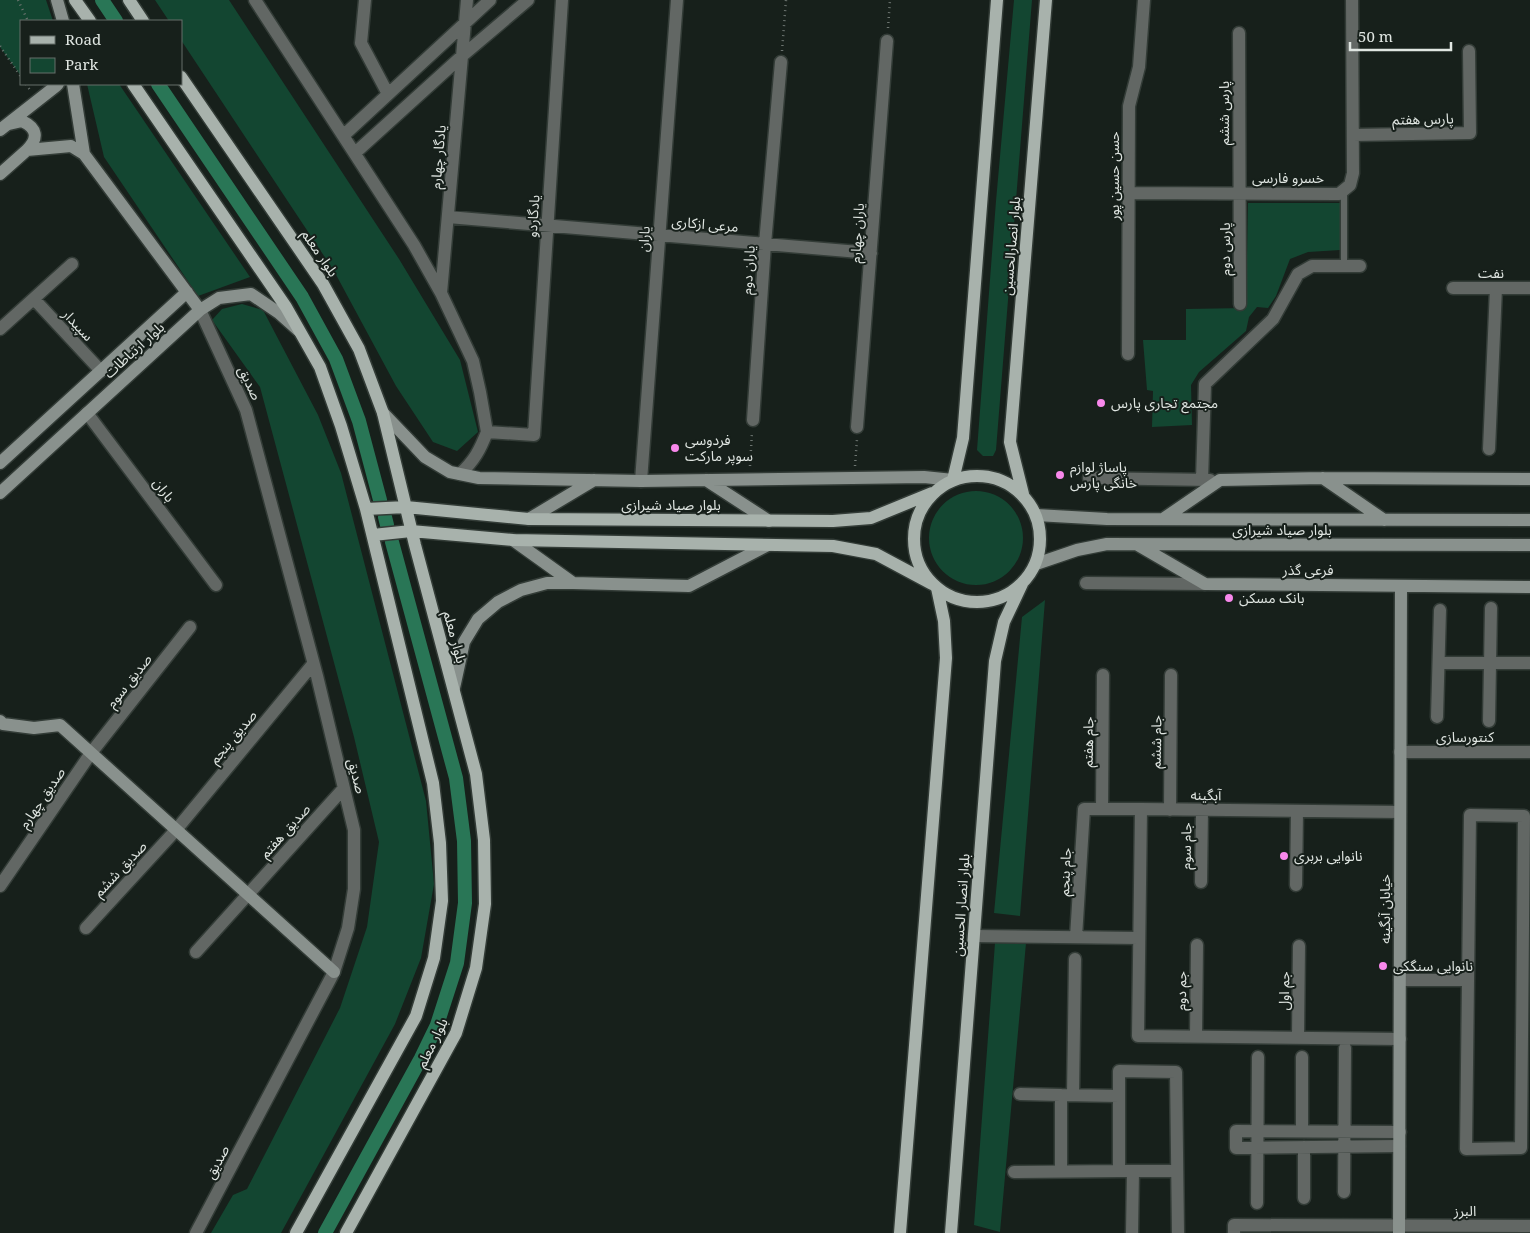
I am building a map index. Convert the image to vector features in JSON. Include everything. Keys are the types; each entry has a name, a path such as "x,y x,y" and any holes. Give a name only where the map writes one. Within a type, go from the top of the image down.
{"main road":[{"path":"75,0 89,20"},
{"path":"129,0 142,20"},
{"path":"953,480 963,438 997,0"},
{"name":"بلوار انصارالحسین","path":"1022,494 1010,442 1046,0"},
{"name":"بلوار معلم","path":"182,78 323,284 359,349 383,413 411,531 476,774 484,840 485,904 476,968 456,1033 346,1233"},
{"name":"بلوار معلم","path":"134,85 286,307 320,367 366,509 433,783 440,843 442,901 434,958 416,1016 296,1233"},
{"path":"373,535 411,531 513,540 833,546 876,554 934,586 948,596 973,603 1000,599 1011,593 1030,575 1036,564 1040,548 1040,531 1036,515 1030,504 1013,486 1002,480 990,476 965,476 953,480 932,493 921,510 914,528 914,548 920,567 934,586 944,621 946,658 900,1233"},
{"name":"بلوار صیاد شیرازی","path":"366,509 406,507 529,519 833,521 871,518 932,493"},
{"name":"بلوار انصار الحسین","path":"951,1233 995,661 1004,622 1022,584"}],"street":[{"path":"57,0 63,20"},
{"path":"255,0 414,245 441,293 472,361 487,432 480,450 472,463 460,474"},
{"path":"365,0 362,43 388,94"},
{"name":"یادگار چهارم","path":"441,293 467,0"},
{"path":"344,135 490,0"},
{"path":"355,154 462,56 528,0"},
{"name":"یادگار‌دو","path":"487,432 534,435 562,0"},
{"name":"یاران","path":"642,481 677,0"},
{"name":"حسن حسین پور","path":"1128,354 1129,106 1139,67 1144,0"},
{"name":"خسرو فارسی","path":"1129,193 1339,194 1350,185 1353,174 1352,0"},
{"name":"پارس ششم","path":"1239,33 1240,193"},
{"name":"یاران چهارم","path":"857,428 887,41"},
{"name":"پارس هفتم","path":"1353,135 1470,133 1469,51"},
{"name":"یاران دوم","path":"753,420 765,244 781,62"},
{"path":"3,127 57,85"},
{"path":"73,85 84,154"},
{"path":"0,174 34,143 35,134 30,125 22,121 3,127"},
{"path":"27,150 71,146 84,154 200,310"},
{"name":"پارس دوم","path":"1240,193 1240,304"},
{"name":"مرعی ازکاری","path":"448,217 870,253"},
{"path":"0,328 72,264"},
{"path":"1202,480 1205,384 1273,319 1298,274 1312,266 1360,266"},
{"name":"نفت","path":"1453,288 1530,288"},
{"path":"1489,449 1496,288"},
{"name":"بلوار ارتباطات","path":"0,463 187,292"},
{"name":"بلوار ارتباطات","path":"0,493 200,310 219,298 251,294 279,313 301,333"},
{"name":"سپیدار","path":"34,298 101,371"},
{"name":"صدیق","path":"196,1233 334,972 348,928 354,888 354,830 314,664 246,410 200,310"},
{"name":"باران","path":"87,413 216,585"},
{"path":"383,413 425,457 450,472 480,478 642,481 924,477 953,480"},
{"path":"1088,478 1202,480 1323,478 1530,479"},
{"path":"1323,478 1384,520"},
{"path":"529,519 594,480"},
{"path":"706,480 769,521"},
{"path":"1162,519 1220,480"},
{"name":"بلوار صیاد شیرازی","path":"1036,515 1107,519 1530,520"},
{"path":"513,540 573,583"},
{"name":"بلوار صیاد شیرازی","path":"1036,564 1077,550 1107,544 1530,545"},
{"path":"1138,544 1205,584"},
{"path":"454,688 464,642 478,619 498,602 521,590 547,584 573,583 689,586 768,545"},
{"name":"فرعی گذر","path":"1086,583 1530,587"},
{"name":"خیابان آبگینه","path":"1399,1230 1401,586"},
{"path":"1488,720 1491,608"},
{"path":"1438,717 1440,610"},
{"name":"صدیق سوم","path":"91,753 190,627"},
{"path":"1439,663 1530,663"},
{"name":"صدیق پنجم","path":"176,830 314,664"},
{"name":"جام هفتم","path":"1102,809 1103,675"},
{"name":"جام ششم","path":"1170,810 1171,675"},
{"path":"0,722 34,728 60,725 334,972"},
{"name":"کنتورسازی","path":"1400,752 1530,752"},
{"name":"صدیق چهارم","path":"0,886 91,753"},
{"name":"صدیق هفتم","path":"196,952 344,788"},
{"name":"آبگینه","path":"1084,809 1400,812"},
{"name":"جام پنجم","path":"1076,937 1084,809"},
{"path":"1141,809 1138,1036 1400,1038"},
{"name":"جام سوم","path":"1201,882 1202,810"},
{"path":"1296,885 1297,811"},
{"path":"1470,816 1524,816 1521,1148 1466,1149 1468,980 1470,816"},
{"name":"صدیق ششم","path":"86,928 176,830"},
{"path":"974,936 1139,938"},
{"name":"جم دوم","path":"1196,1036 1197,945"},
{"name":"جم اول","path":"1298,1037 1299,946"},
{"path":"1061,1171 1075,959"},
{"path":"1400,980 1468,980"},
{"path":"1344,1192 1345,1048"},
{"path":"1257,1202 1258,1057"},
{"path":"1302,1057 1302,1131"},
{"path":"1118,1171 1119,1071 1176,1072 1178,1233"},
{"path":"1020,1094 1119,1096"},
{"path":"1399,1146 1236,1148 1236,1131 1400,1132"},
{"path":"1304,1147 1304,1198"},
{"path":"1132,1233 1133,1171"},
{"path":"1014,1172 1176,1171"},
{"name":"البرز","path":"1234,1233 1234,1224 1288,1229 1399,1230 1530,1226"}],"lane":[{"path":"1344,190 1344,266"}],"path":[{"path":"18,0 28,20"},
{"path":"781,62 786,0"},
{"path":"887,41 890,0"},
{"path":"0,46 20,76"},
{"path":"749,479 753,420"},
{"path":"855,478 857,428"}],"green space":[{"path":"0,0 46,0 53,20 20,20 20,75 0,47"},
{"path":"155,0 229,0 399,259 460,360 478,432 457,451 433,442 396,386 334,271 182,42 182,20 168,20"},
{"path":"1014,0 1032,0 996,450 993,456 983,456 977,450"},
{"path":"87,85 120,85 250,277 198,296 104,157"},
{"path":"1248,203 1341,203 1340,250 1308,252 1290,259 1276,296 1268,308 1257,307 1249,317 1246,331 1199,372 1191,385 1192,425 1152,427 1153,391 1147,390 1143,340 1186,340 1186,309 1246,308"},
{"path":"242,304 263,310 318,415 341,473 426,801 434,884 421,958 395,1024 281,1233 211,1233 233,1195 247,1189 340,1008 367,927 379,842 354,737 260,387 212,320 222,309"},
{"path":"967,491 985,491 1010,504 1020,520 1023,538 1020,556 1010,572 985,585 967,585 942,572 929,547 929,529 942,504"},
{"path":"1045,600 1020,916 994,913 1022,617"},
{"path":"995,943 1026,943 1000,1232 974,1225"}],"waterway":[{"path":"102,0 115,20"},
{"path":"159,85 302,297 336,359 359,421 380,500"},
{"path":"385,517 387,525"},
{"path":"325,1233 421,1058 437,1025 457,963 465,903 464,841 456,778 392,542"}],"place":[{"name":"مجتمع تجاری پارس","path":"1101,403"},
{"name":"فردوسی سوپر مارکت","path":"675,448"},
{"name":"پاساژ لوازم خانگی پارس","path":"1060,475"},
{"name":"بانک مسکن","path":"1229,598"},
{"name":"نانوایی بربری","path":"1284,856"},
{"name":"نانوایی سنگکی","path":"1383,966"}]}
